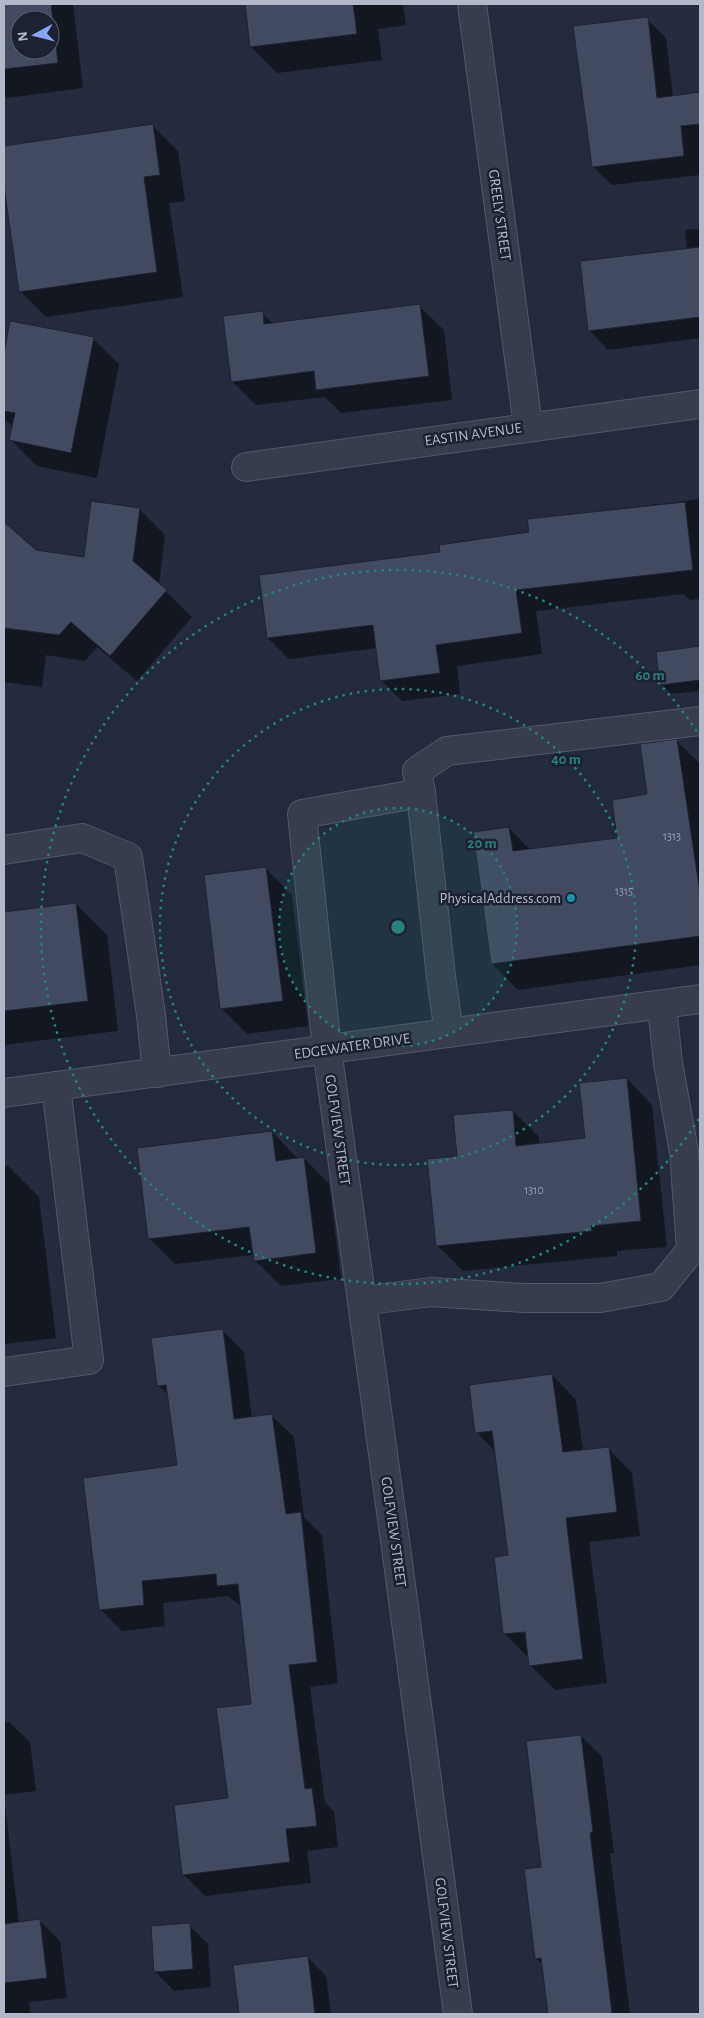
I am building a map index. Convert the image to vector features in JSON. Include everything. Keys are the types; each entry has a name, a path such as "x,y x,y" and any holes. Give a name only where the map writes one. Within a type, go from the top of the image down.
{"street":[{"name":"GREELY STREET","path":"472,4 528,426"},
{"name":"EASTIN AVENUE","path":"246,467 528,426 700,404"},
{"path":"449,1033 440,977 421,793 417,771 447,751 700,721"},
{"name":"GOLFVIEW STREET","path":"421,793 302,814 327,1049 458,2014"},
{"path":"4,850 82,838 128,857 151,1015 157,1072"},
{"name":"EDGEWATER DRIVE","path":"4,1093 700,1000"},
{"path":"362,1301 431,1292 523,1298 600,1298 661,1287 691,1250 684,1152 668,1062 662,1005"},
{"path":"4,1372 89,1360 56,1086"}],"building":[{"path":"4,4 51,4 52,10 10,10 10,60 58,60 58,63 4,69"},
{"path":"245,4 353,4 357,34 250,47"},
{"path":"648,17 657,98 700,92 700,124 681,126 684,156 592,167 573,26"},
{"path":"153,124 160,175 144,177 157,272 19,292 4,187 4,146"},
{"path":"700,247 700,317 588,331 580,261"},
{"path":"420,304 429,376 316,390 314,371 231,382 223,316 263,311 264,324"},
{"path":"10,321 94,337 71,453 9,440 15,413 4,411 4,353"},
{"path":"91,501 140,508 133,561 167,590 110,656 71,622 59,635 4,628 4,522 36,550 84,557"},
{"path":"685,502 693,570 516,590 522,633 436,645 440,673 380,681 373,625 267,638 259,575 440,552 439,545 529,532 527,519"},
{"path":"700,646 700,680 660,685 656,652"},
{"path":"677,739 700,893 700,936 491,964 473,832 509,827 513,851 617,838 612,800 647,794 640,744"},
{"path":"266,867 283,1001 220,1009 204,875"},
{"path":"76,903 88,1001 4,1011 4,912"},
{"path":"627,1078 641,1221 591,1226 592,1231 436,1246 427,1159 457,1156 453,1115 513,1110 516,1146 585,1138 579,1083"},
{"path":"272,1131 276,1161 304,1157 316,1253 254,1261 249,1227 148,1239 137,1148"},
{"path":"223,1329 234,1419 272,1414 286,1514 301,1512 317,1662 289,1665 305,1789 312,1788 317,1826 286,1829 290,1862 182,1875 174,1805 228,1798 216,1708 251,1704 238,1584 217,1586 216,1574 142,1581 144,1605 99,1610 83,1478 177,1465 166,1385 157,1386 151,1338"},
{"path":"552,1374 563,1452 609,1447 617,1512 566,1518 583,1659 529,1666 525,1632 503,1634 494,1557 508,1555 492,1431 475,1433 469,1385"},
{"path":"581,1735 593,1832 590,1833 612,2014 548,2014 541,1958 535,1959 524,1869 541,1867 526,1741"},
{"path":"40,1919 47,1978 4,1983 4,1924"},
{"path":"190,1923 193,1969 154,1972 151,1926"},
{"path":"308,1956 315,2014 239,2014 233,1965"}],"place":[{"name":"PhysicalAddress.com","path":"571,898"}]}
